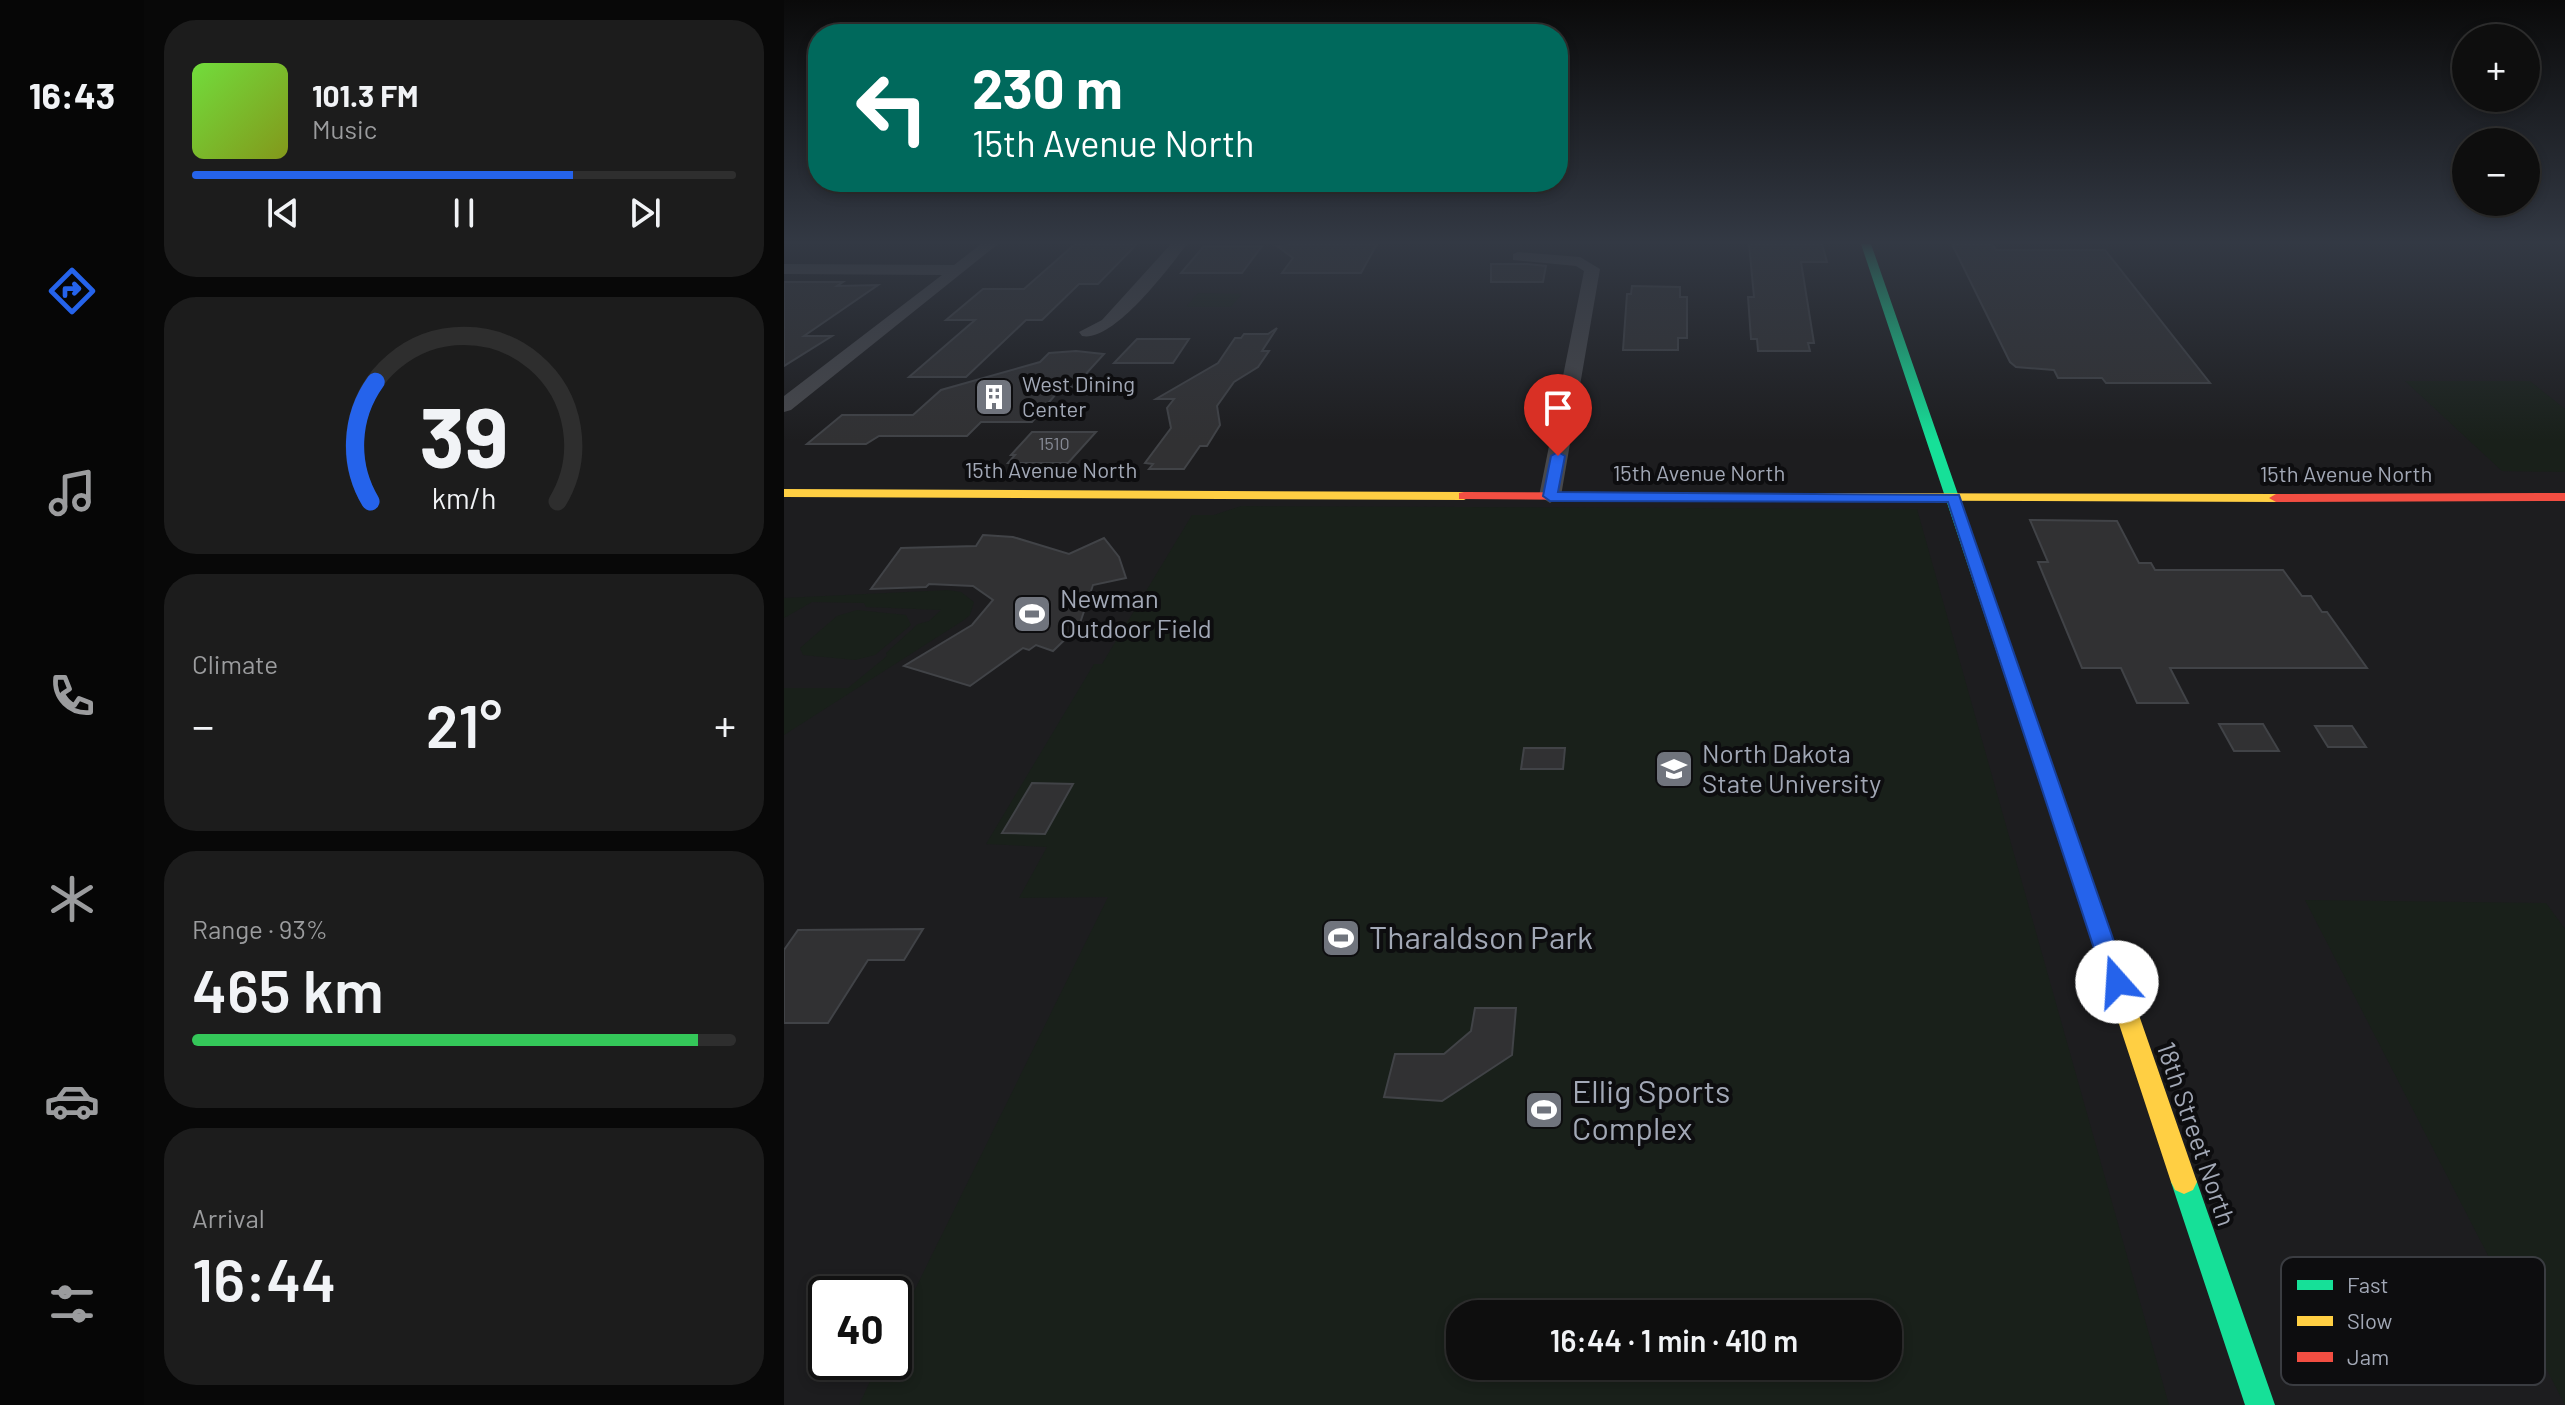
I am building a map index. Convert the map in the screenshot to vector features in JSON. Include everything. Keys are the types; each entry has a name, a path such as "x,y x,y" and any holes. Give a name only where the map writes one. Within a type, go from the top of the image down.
{"street":[{"path":"784,396 900,310"},
{"path":"784,406 904,310"},
{"path":"1088,332 1108,324 1121,310"},
{"path":"1550,496 1584,310"},
{"name":"18th Street North","path":"1888,310 2260,1405"},
{"name":"15th Avenue North","path":"784,493 2565,497"}],"shaded area":[{"name":"North Dakota State University","path":"784,310 2565,310 2565,1405 784,1405"},
{"path":"2405,381 2530,381 2565,409 2565,472 2502,471"},
{"name":"Ellig Sports Complex","path":"1241,506 1917,509 2169,1405 859,1405 871,1380 912,1380 912,1295 1108,897 1019,898 1047,847 986,844 1094,664 1102,664 1192,515 1214,515"},
{"path":"948,590 961,592 974,602 970,615 784,735 784,688 848,688 887,656 886,653 918,624 929,621 941,610 812,602 784,618 784,598"},
{"path":"857,610 906,615 911,625 875,655 855,660 803,655 800,648 837,616"},
{"path":"2305,900 2546,903 2565,929 2565,1405 2545,1366 2545,1257 2489,1257"}],"building":[{"path":"784,310 842,310 804,336 832,336 784,366"},
{"path":"958,310 1053,310 1042,320 1026,320 966,377 909,377 975,320 946,320"},
{"path":"1626,310 1687,310 1687,338 1678,338 1678,350 1623,350"},
{"path":"1749,310 1809,310 1814,343 1808,343 1810,351 1758,351 1757,339 1751,339"},
{"path":"1984,310 2152,310 2210,383 2106,383 2102,378 2058,378 2054,370 2016,367 2010,362"},
{"path":"1277,328 1262,351 1269,351 1258,367 1234,382 1217,406 1220,425 1207,446 1200,446 1184,469 1149,469 1153,464 1145,463 1171,428 1167,408 1174,399 1156,399 1218,363 1235,338 1241,338 1244,334 1268,334"},
{"path":"1137,339 1189,339 1173,363 1114,363"},
{"name":"West Dining Center","path":"1076,351 1104,354 1074,387 1062,387 1032,422 981,422 967,436 879,436 866,444 807,444 842,415 913,415 941,390 1040,362 1049,353"},
{"path":"1032,432 1096,432 1068,463 1008,463 1015,455 1011,455"},
{"path":"2030,520 2117,521 2139,563 2151,563 2155,570 2283,570 2302,596 2311,596 2322,612 2327,612 2367,668 2170,668 2188,703 2137,703 2121,668 2082,668 2038,562 2048,562"},
{"name":"Newman Outdoor Field","path":"983,535 1013,537 1069,554 1104,538 1119,557 1126,578 1093,585 1079,626 1053,651 1036,645 1029,650 1023,648 970,686 904,666 972,625 993,600 973,586 929,584 926,587 871,589 901,548 976,546"},
{"path":"2219,724 2263,724 2279,751 2234,751"},
{"path":"2315,726 2352,726 2366,747 2328,747"},
{"path":"1524,748 1565,748 1563,769 1521,769"},
{"path":"1032,783 1073,784 1045,834 1002,833"},
{"path":"923,929 904,960 868,960 828,1023 784,1023 784,950 798,930"},
{"path":"1475,1008 1516,1008 1512,1055 1442,1101 1384,1097 1395,1054 1444,1054 1471,1031"}],"traffic: fast":[{"path":"1888,310 2003,647"},
{"path":"2184,1182 2260,1405"}],"traffic: slow":[{"path":"784,493 1464,496"},
{"path":"1740,497 2276,498"},
{"path":"2003,647 2184,1182"}],"traffic: jam":[{"path":"1464,496 1740,497"},
{"path":"2276,498 2565,497"}],"place":[{"name":"West Dining Center","path":"994,397"},
{"name":"Newman Outdoor Field","path":"1032,614"},
{"name":"North Dakota State University","path":"1674,769"},
{"name":"Tharaldson Park","path":"1341,938"},
{"name":"Ellig Sports Complex","path":"1544,1110"}],"route":[{"path":"1558,456 1550,496 1953,498 2117,982"}]}
